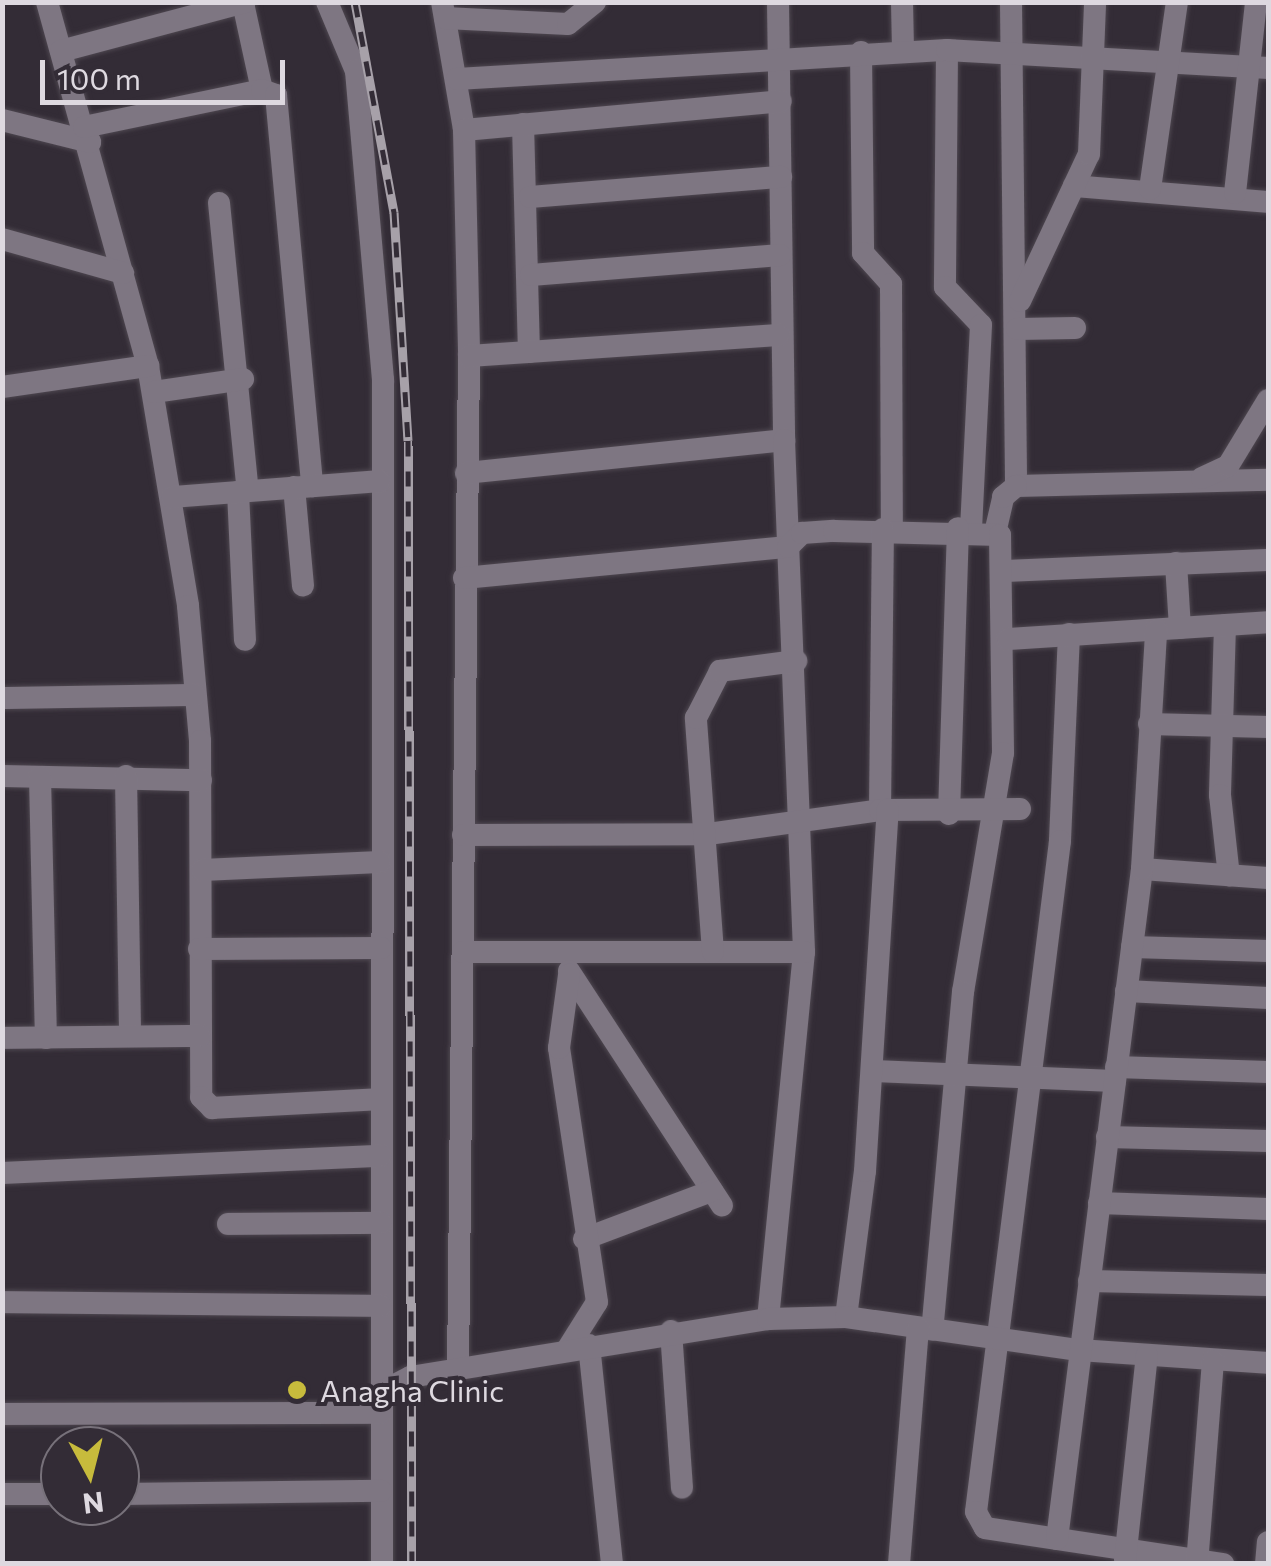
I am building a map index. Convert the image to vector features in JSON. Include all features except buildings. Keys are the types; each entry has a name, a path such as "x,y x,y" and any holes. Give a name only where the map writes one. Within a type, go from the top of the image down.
{"street":[{"path":"47,2 87,134 148,366 172,497 201,780 200,1098 212,1108 381,1099"},
{"path":"327,2 356,71 374,230 379,480 382,1564"},
{"path":"458,1369 468,356 464,130 444,10 568,24 596,2"},
{"path":"768,1319 804,952 804,827 778,334 778,2"},
{"path":"902,2 904,51"},
{"path":"1011,2 1016,486"},
{"path":"1016,319 1089,154 1095,2"},
{"path":"1150,188 1178,2"},
{"path":"1235,193 1260,68 1256,2"},
{"path":"61,50 244,3 262,90"},
{"path":"457,78 781,54 948,50 1260,68"},
{"path":"948,50 945,287 980,325 949,814"},
{"path":"846,1317 873,1071 884,810 892,284 863,253 861,52"},
{"path":"2,120 87,134 262,90 276,95 303,487 302,586"},
{"path":"464,130 781,100"},
{"path":"523,124 530,197 529,352"},
{"path":"530,197 781,177"},
{"path":"1074,186 1235,193 1268,202"},
{"path":"219,203 243,378 245,640"},
{"path":"2,240 123,273"},
{"path":"532,275 780,254"},
{"path":"1016,319 1075,328"},
{"path":"468,356 778,334"},
{"path":"2,387 148,366"},
{"path":"154,392 243,378"},
{"path":"1193,483 1228,466 1268,400"},
{"path":"466,473 784,440"},
{"path":"172,497 379,480"},
{"path":"899,1564 954,1075 988,811 1003,753 1008,639 1004,571 995,532 1003,497 1016,486 1268,480"},
{"path":"464,578 788,547 802,533 888,528 995,532"},
{"path":"1004,571 1268,560"},
{"path":"1176,562 1180,628"},
{"path":"1008,639 1268,622"},
{"path":"1225,625 1219,726 1230,876"},
{"path":"1057,1539 1142,870 1156,630"},
{"path":"1069,634 1060,841 1033,1077 994,1338 978,1522 1126,1556 1223,1564"},
{"path":"713,952 708,834 696,718 708,685 720,671 796,662"},
{"path":"2,698 195,695"},
{"path":"1149,724 1268,727"},
{"path":"2,776 201,780"},
{"path":"126,776 130,1035"},
{"path":"40,777 46,1038"},
{"path":"463,835 708,834 804,827 884,810 949,814 1020,808"},
{"path":"202,870 380,862"},
{"path":"1142,870 1268,878"},
{"path":"1132,947 1268,951"},
{"path":"199,950 381,948"},
{"path":"568,950 569,976 559,1048 596,1302 579,1347 612,1564"},
{"path":"464,952 804,952"},
{"path":"569,976 717,1199 584,1239"},
{"path":"1126,990 1268,998"},
{"path":"2,1038 200,1036"},
{"path":"873,1071 1033,1077 1268,1072"},
{"path":"1108,1137 1268,1140"},
{"path":"2,1173 382,1156"},
{"path":"1099,1203 1268,1209"},
{"path":"228,1224 381,1223"},
{"path":"1089,1281 1268,1285"},
{"path":"2,1302 381,1306"},
{"path":"2,1414 379,1404 410,1376 768,1319 846,1317 1079,1350 1268,1363"},
{"path":"671,1332 682,1488"},
{"path":"1126,1556 1147,1356"},
{"path":"1197,1562 1213,1361"},
{"path":"140,1494 381,1491"},
{"path":"2,1494 40,1494"},
{"path":"1266,1564 1268,1542"}],"railway":[{"path":"355,2 394,212 408,441 412,1564"}],"place":[{"name":"Anagha Clinic","path":"297,1390"}]}
